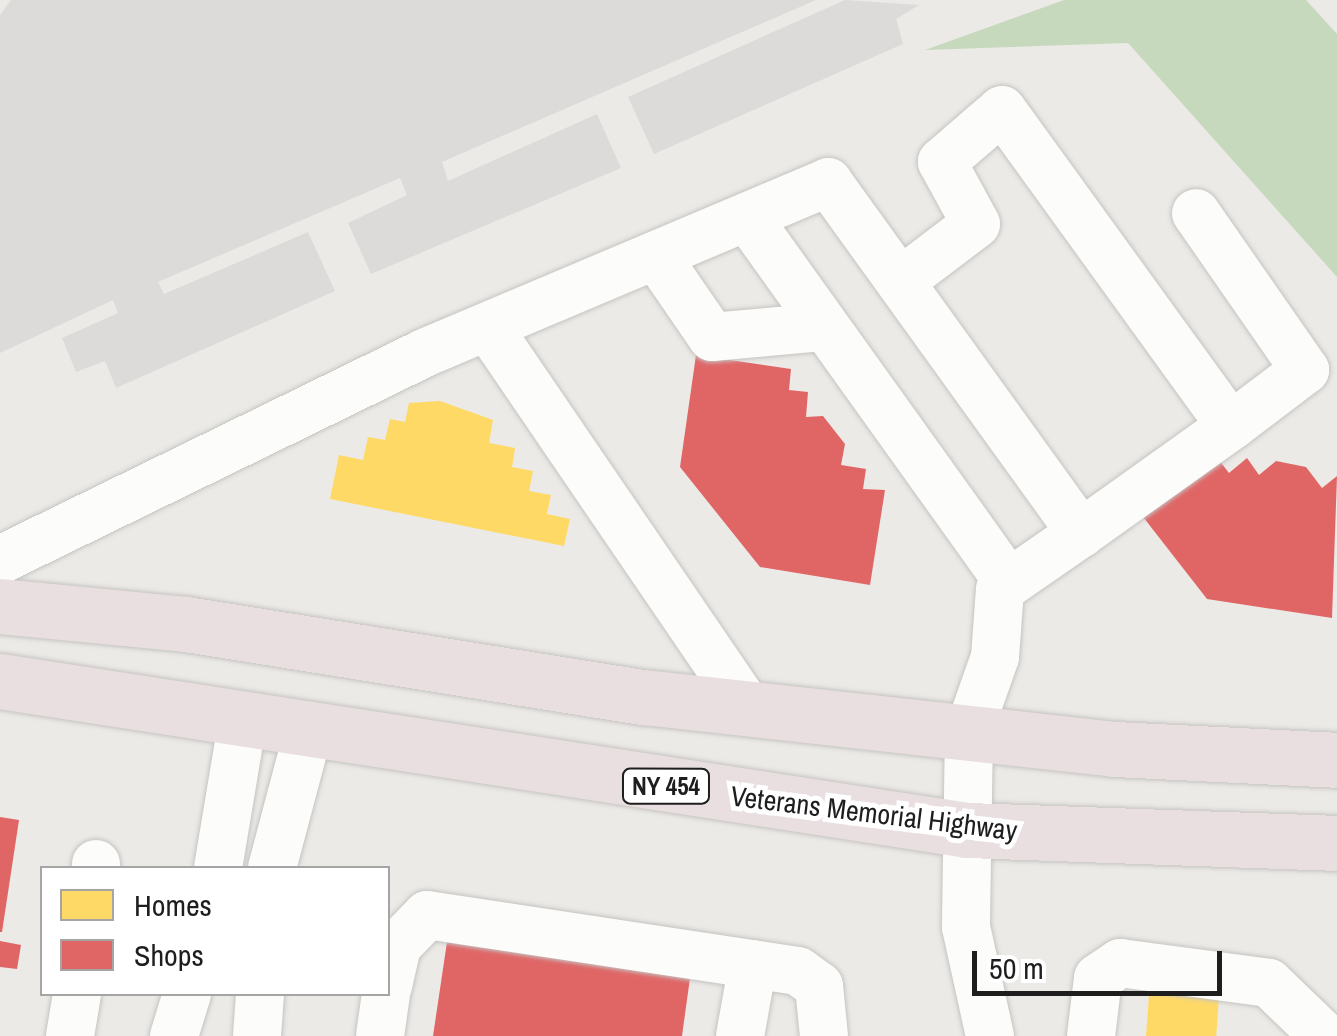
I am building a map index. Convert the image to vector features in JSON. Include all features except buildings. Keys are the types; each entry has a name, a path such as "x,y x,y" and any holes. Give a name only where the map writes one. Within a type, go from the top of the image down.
{"highway":[{"path":"0,606 186,624 748,708 968,731 1337,760"},
{"name":"Veterans Memorial Highway","path":"0,680 242,724 967,830 1337,843"}],"street":[{"path":"900,280 976,224 942,162 1002,110 1231,426"},
{"path":"0,560 490,330 828,182 1081,533"},
{"path":"990,1036 966,927 968,731 995,657 1000,589 1231,426 1321,381 1196,213"},
{"path":"747,217 1009,583"},
{"path":"657,257 712,338 825,327"},
{"path":"490,330 748,708"},
{"path":"218,866 242,724"},
{"path":"273,866 308,733"},
{"path":"390,977 397,946 427,914 798,971 820,986 824,1036"},
{"path":"740,1036 753,964"},
{"path":"1091,1036 1098,978 1120,964 1269,984 1324,1036"},
{"path":"70,1036 76,996"},
{"path":"174,1036 186,996"},
{"path":"258,1036 260,996"},
{"path":"380,1036 386,996"}],"green space":[{"path":"1064,0 1306,0 1337,34 1337,277 1128,43 925,50"}],"shaded area":[{"path":"11,0 816,0 442,162 448,181 597,114 621,168 371,274 348,223 407,195 400,178 158,282 164,294 308,232 335,291 116,388 105,361 76,372 62,338 118,313 113,300 0,353 0,15"},
{"path":"845,0 919,5 896,19 903,44 654,154 628,97"}]}
